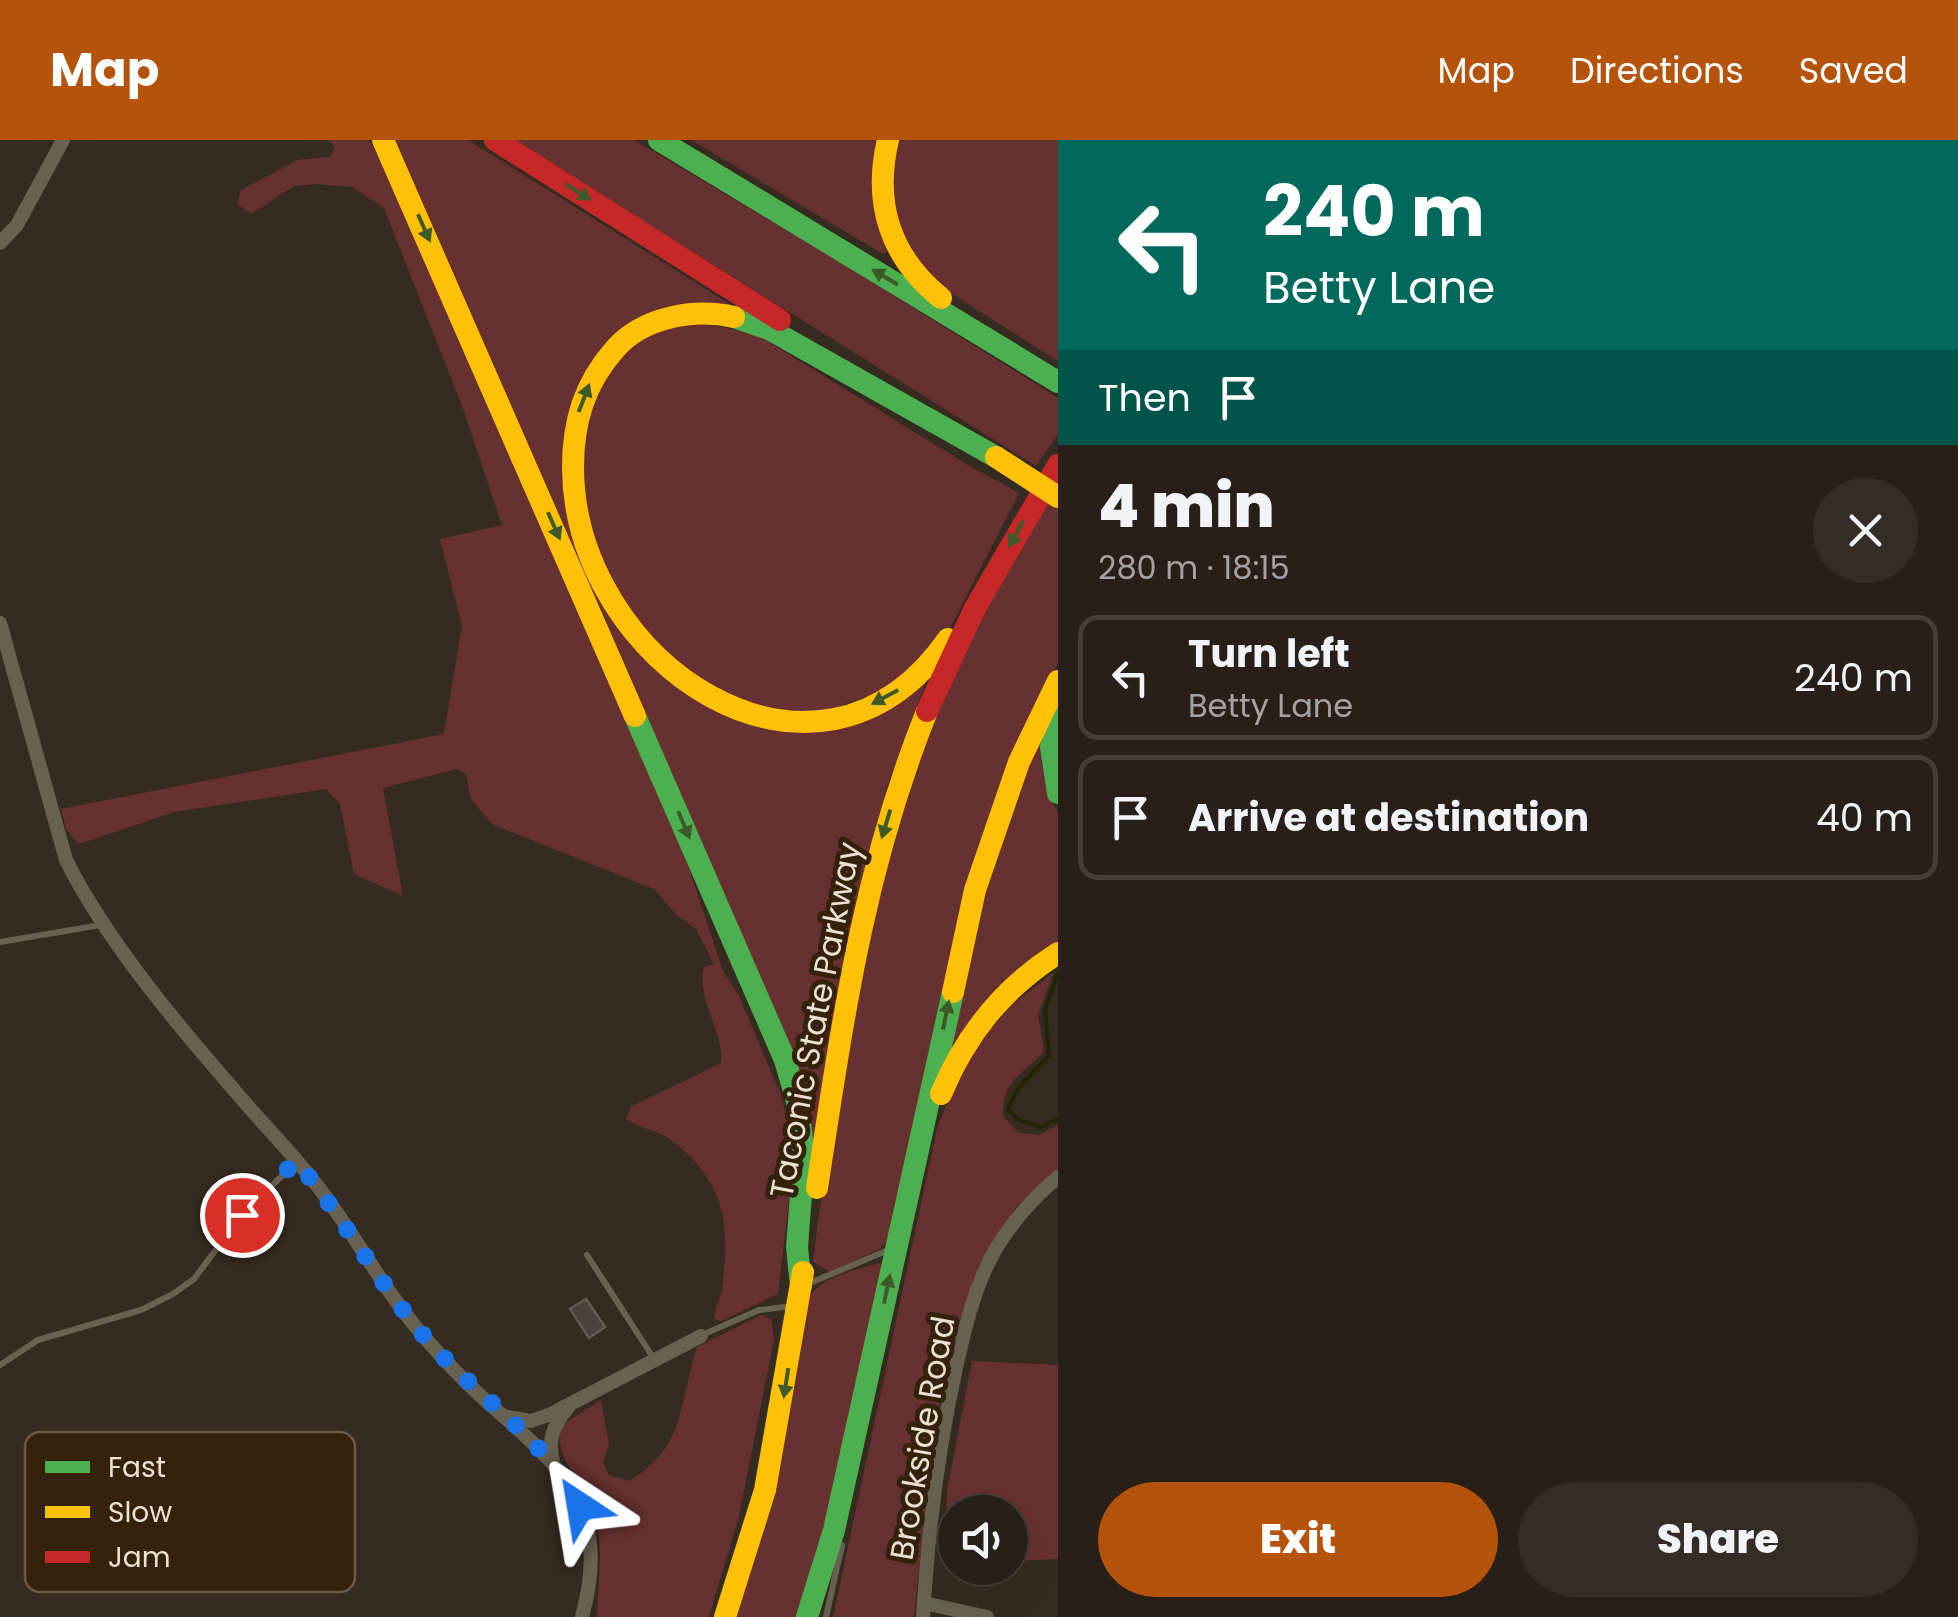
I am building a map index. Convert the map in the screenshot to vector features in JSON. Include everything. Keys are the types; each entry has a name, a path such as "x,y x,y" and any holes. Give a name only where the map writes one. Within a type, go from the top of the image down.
{"highway":[{"path":"383,140 785,1060 798,1105 804,1156 797,1247 799,1296"},
{"path":"495,140 1058,496"},
{"path":"659,140 1058,382"},
{"path":"888,140 882,158 880,194 896,249 919,280 969,316 998,346"},
{"path":"977,605 958,621 924,669 898,690 859,710 823,720 782,720 761,717 718,700 679,677 643,645 603,588 578,523 572,476 574,430 585,391 605,359 632,334 666,318 715,312 769,329 996,457"},
{"name":"Taconic State Parkway","path":"725,1617 747,1558 767,1485 854,953 874,865 917,736 977,605 1058,465"},
{"path":"808,1617 852,1453 979,876 1019,762 1058,681"},
{"path":"1058,706 1051,748 1058,792"},
{"path":"896,1247 918,1186 940,1098 957,1057 996,1003 1027,974 1058,953"}],"street":[{"path":"0,242 17,226 63,140"},
{"path":"0,623 66,860 102,925 239,1096 326,1196 412,1322 450,1367 555,1466 580,1506 590,1542 592,1564 582,1617"},
{"name":"Brookside Road","path":"924,1610 942,1443 971,1309 994,1253 1015,1220 1058,1177"},
{"path":"503,1415 531,1421 572,1404 701,1336"},
{"path":"555,1466 550,1451 552,1434 572,1404"},
{"path":"924,1610 987,1617"}],"lane":[{"path":"0,942 102,925"},
{"path":"0,1366 38,1340 140,1310 173,1294 194,1279 242,1215 296,1161"},
{"path":"701,1336 799,1296 896,1247"},
{"path":"586,1255 655,1361"},
{"path":"847,1518 853,1487 852,1453"},
{"path":"826,1617 844,1533"}],"shaded area":[{"path":"328,140 369,140 414,224 683,850 723,971 739,996 781,1095 793,1167 778,1294 721,1321 714,1319 722,1289 725,1246 715,1191 692,1158 674,1142 626,1119 631,1107 721,1063 703,979 704,967 714,964 696,929 654,889 492,824 471,799 466,774 457,769 383,788 403,896 354,874 340,804 326,789 174,812 79,844 66,829 61,809 444,734 462,626 440,539 502,525 464,411 384,208 352,187 316,184 294,186 251,214 238,205 240,191 297,160 330,157 335,147"},
{"path":"387,140 468,140 731,305 660,314 578,388 583,558 688,690 814,728 928,676 887,787 809,1186 799,1095"},
{"path":"514,140 634,140 1058,398 1058,434 1036,466"},
{"path":"691,140 879,140 888,251 883,254"},
{"path":"891,140 1058,140 1058,361 946,290 917,266 891,221"},
{"path":"697,322 756,334 1019,493 950,628 891,688 814,715 737,703 654,648 598,567 577,481 587,398 623,348 650,331"},
{"path":"1058,486 1058,663 1030,713 887,1241 879,1249 830,1272 813,1262 818,1220 864,947 889,838 917,758 975,626"},
{"path":"1046,719 1052,802 1058,813 1058,946 954,1052 953,1029 974,915"},
{"path":"1053,973 1038,1015 1044,1051 1010,1085 1003,1116 1019,1133 1040,1135 1058,1125 1058,1169 1015,1208 980,1263 957,1331 933,1435 914,1617 833,1617 937,1129 961,1066 1009,1007"},
{"path":"879,1263 883,1269 856,1402 800,1617 732,1617 807,1300 830,1280"},
{"path":"761,1315 771,1319 774,1340 739,1516 709,1617 597,1617 598,1527 588,1498 563,1455 561,1426 601,1400 609,1445 603,1463 609,1475 629,1481 648,1468 671,1439 697,1347"},
{"path":"972,1361 1058,1365 1058,1559 1028,1560 1028,1495 947,1495"}],"building":[{"path":"586,1299 605,1327 589,1338 570,1309"}],"waterway":[{"path":"1058,973 1045,1010 1049,1056 1020,1086 1008,1109 1017,1119 1041,1127 1058,1119"}],"traffic: fast":[{"path":"659,140 1058,382"},
{"path":"734,317 769,329 996,457"},
{"path":"1058,706 1051,747 1058,793"},
{"path":"635,716 785,1060 798,1105 804,1156 797,1247 801,1286"},
{"path":"807,1617 834,1530 953,992"}],"traffic: slow":[{"path":"383,140 635,716"},
{"path":"888,140 883,186 890,227 909,265 941,298"},
{"path":"734,317 686,315 640,329 604,362 582,404 573,468 584,539 613,603 657,657 711,697 772,719 834,719 894,694 948,639"},
{"path":"996,457 1058,497"},
{"path":"953,992 975,890 1019,762 1058,681"},
{"path":"817,1188 846,1005 871,888 886,829 927,711"},
{"path":"941,1094 962,1052 988,1014 1020,981 1058,953"},
{"path":"725,1617 765,1490 803,1272"}],"traffic: jam":[{"path":"495,140 780,320"},
{"path":"927,711 975,608 1058,465"}],"route":[{"path":"242,1215 296,1161 326,1196 422,1335 450,1367 544,1454 580,1506"}]}
